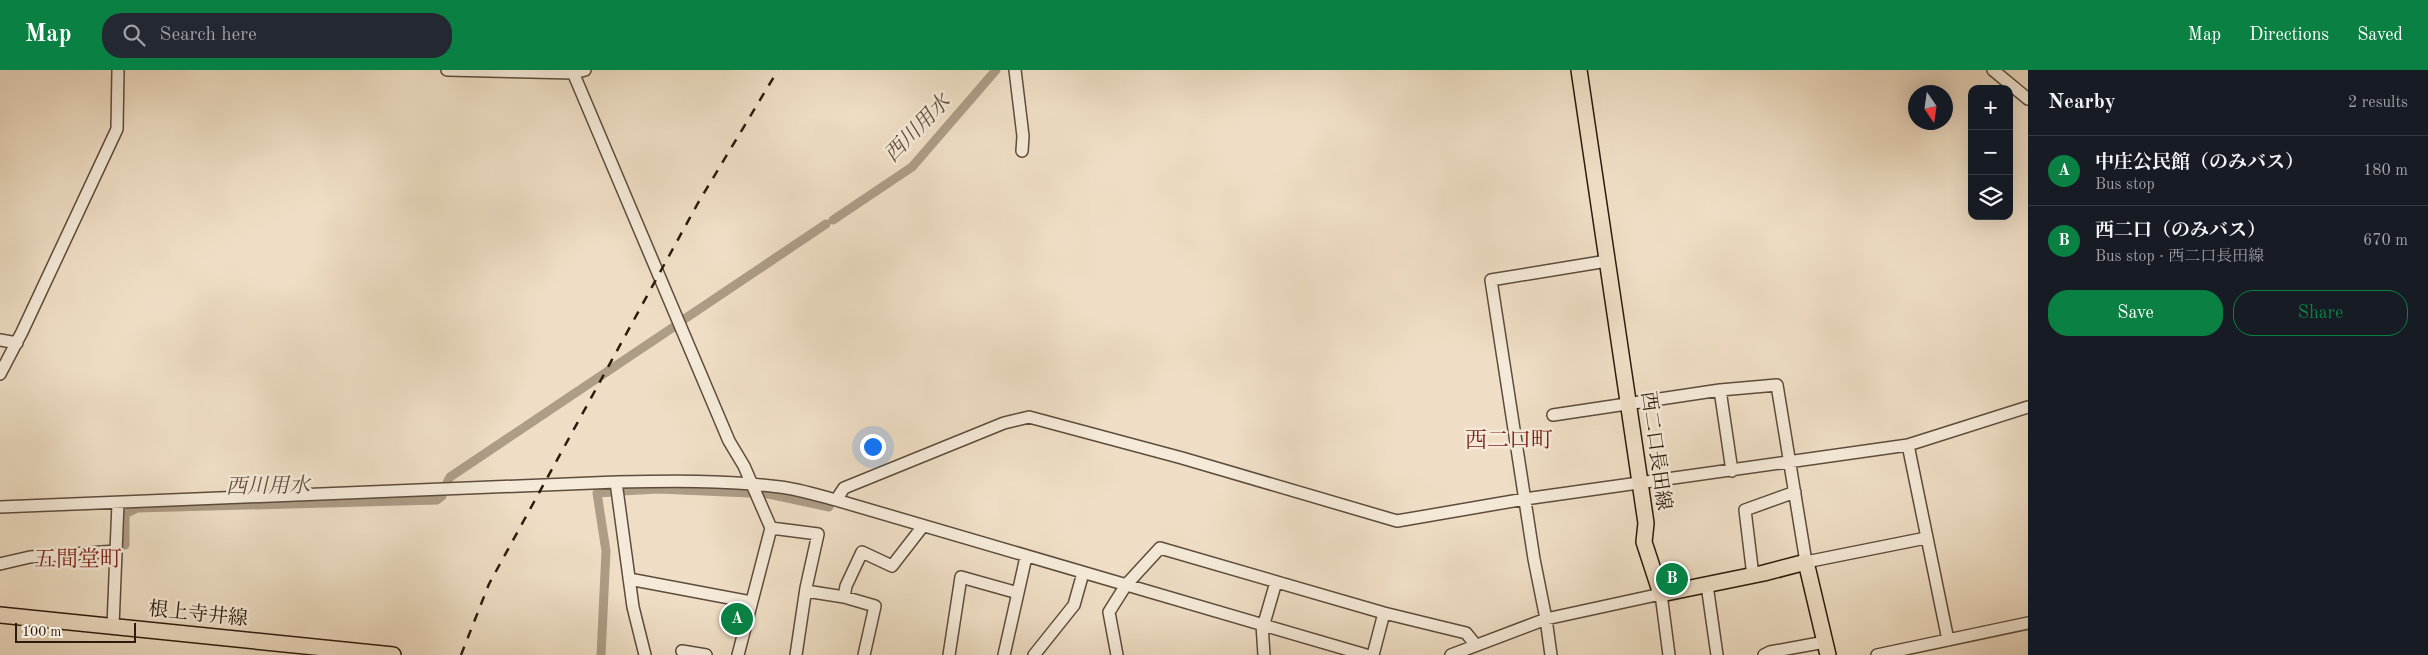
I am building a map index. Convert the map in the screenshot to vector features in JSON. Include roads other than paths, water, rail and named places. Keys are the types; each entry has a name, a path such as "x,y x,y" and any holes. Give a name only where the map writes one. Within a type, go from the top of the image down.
{"main road":[{"name":"西二口長田線","path":"1583,70 1608,261 1646,523 1644,542 1661,594"},
{"path":"1661,594 1753,576 1806,562 1827,648"},
{"name":"根上寺井線","path":"0,615 393,655"}],"street":[{"path":"0,374 17,343 117,128 118,70"},
{"path":"447,70 573,72 586,70"},
{"path":"1015,70 1024,136 1022,152"},
{"path":"1992,70 2028,99"},
{"path":"573,72 729,441 752,484 771,528 738,655"},
{"path":"1551,655 1546,618 1534,559 1491,280 1608,261"},
{"path":"0,340 17,343"},
{"path":"1553,415 1720,390 1777,385 1806,562 1926,538"},
{"path":"1720,390 1732,471"},
{"path":"836,500 844,488 1004,423 1029,417 1182,458 1397,522 1525,499 1908,445 2028,406"},
{"path":"1908,445 1948,640"},
{"path":"0,507 616,482 691,481 782,487 836,500 1366,655"},
{"path":"616,482 633,607 645,655"},
{"path":"1753,576 1745,510 1795,492"},
{"path":"113,626 118,503"},
{"path":"844,597 846,586 862,552 892,566 922,526"},
{"path":"771,528 818,534 806,591 796,655"},
{"path":"1116,655 1110,612 1126,585 1160,548 1384,613 1466,632 1475,644"},
{"path":"0,564 30,557 116,551"},
{"path":"1004,655 1026,557"},
{"path":"1034,655 1074,605 1083,573"},
{"path":"949,655 961,578 1018,593"},
{"path":"629,579 751,602"},
{"path":"1264,655 1262,624 1266,620 1276,582"},
{"path":"1707,585 1717,655"},
{"path":"806,591 844,597 875,606 864,655"},
{"path":"1451,655 1475,644 1546,618 1661,594 1669,655"},
{"path":"1373,655 1384,613"},
{"path":"1877,655 2028,623"},
{"path":"1764,655 1770,652 1827,648"},
{"path":"682,650 706,655"}],"waterway":[{"name":"西川用水","path":"833,220 912,167 996,70"},
{"name":"西川用水","path":"683,320 826,224"},
{"name":"西川用水","path":"447,483 450,477 678,324"},
{"path":"622,491 658,489 750,493"},
{"path":"601,655 606,551 597,493 613,492"},
{"path":"764,493 829,507"},
{"name":"西川用水","path":"125,545 125,514 137,508 437,500 442,496"}],"railway":[{"path":"461,655 489,584 698,203 778,70"}],"place":[{"name":"西二口（のみバス）","path":"1672,579"},
{"name":"中庄公民館（のみバス）","path":"737,619"}],"district":[{"name":"西二口町","path":"1509,441"},
{"name":"五間堂町","path":"78,560"}]}
